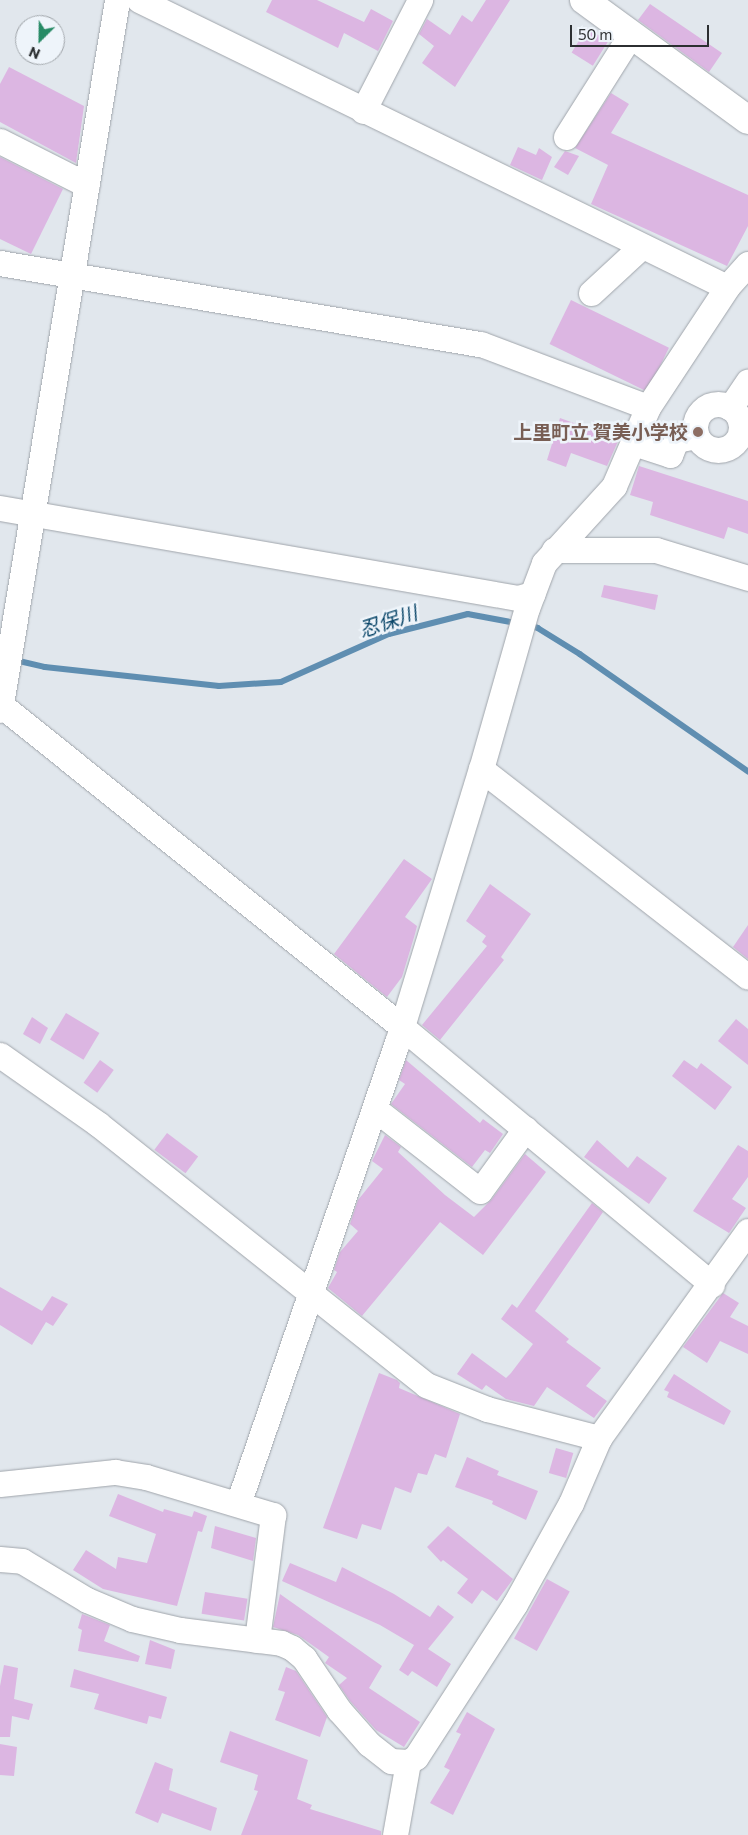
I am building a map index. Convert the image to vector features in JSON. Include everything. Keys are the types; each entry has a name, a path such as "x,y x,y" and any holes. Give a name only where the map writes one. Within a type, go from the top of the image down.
{"main road":[{"path":"584,0 748,120"}],"street":[{"path":"117,0 0,708 402,1027 712,1284"},
{"path":"139,0 363,111 727,286"},
{"path":"363,111 420,0"},
{"path":"566,137 631,34"},
{"path":"0,140 87,185"},
{"path":"591,293 642,246"},
{"path":"0,263 481,344 648,407"},
{"path":"238,1504 312,1296 402,1027 481,769 518,636 544,563 614,486 648,407 727,286 748,264"},
{"path":"730,408 748,381"},
{"path":"717,404 730,408 741,424 740,435 733,444 723,449 711,448 697,436 696,424 704,409 717,404"},
{"path":"634,443 670,455 676,440 697,436"},
{"path":"0,508 518,598 529,603"},
{"path":"554,550 656,550 748,578"},
{"path":"481,769 748,977"},
{"path":"0,1055 98,1124 426,1385 487,1408 600,1438"},
{"path":"375,1108 480,1191 525,1129"},
{"path":"0,1559 22,1561 87,1600 132,1619 180,1630 257,1640 292,1648 304,1658 339,1710 369,1744 391,1761 408,1762 416,1756 515,1604 570,1502 600,1438 712,1284 748,1231"},
{"path":"0,1484 115,1472 146,1477 273,1515 257,1640"},
{"path":"395,1835 408,1762"}],"building":[{"path":"272,0 317,0 364,22 371,9 393,21 378,51 344,33 338,48 266,12"},
{"path":"486,0 510,0 455,87 422,63 434,46 419,34 427,19 450,35 462,15 472,22"},
{"path":"650,4 722,53 709,72 638,20"},
{"path":"587,28 608,41 593,66 572,53"},
{"path":"9,67 84,106 76,163 0,122 0,84"},
{"path":"611,93 629,104 611,133 748,195 748,226 727,266 591,204 608,165 575,148"},
{"path":"518,147 536,155 539,148 552,157 542,180 510,165"},
{"path":"565,151 579,156 568,175 554,167"},
{"path":"0,157 63,189 31,254 0,239"},
{"path":"571,300 669,348 647,392 550,344"},
{"path":"560,418 590,429 593,421 623,430 607,466 571,453 566,467 547,460"},
{"path":"639,466 748,501 748,534 728,527 724,539 650,515 653,502 630,495"},
{"path":"604,585 658,595 655,610 601,597"},
{"path":"404,859 432,879 405,917 417,926 402,977 387,997 334,954"},
{"path":"490,884 531,914 501,957 504,960 440,1040 422,1025 487,946 482,942 486,936 466,921"},
{"path":"748,925 748,959 733,947"},
{"path":"66,1013 99,1033 83,1060 50,1040"},
{"path":"32,1017 48,1028 40,1044 23,1034"},
{"path":"736,1019 748,1029 748,1065 718,1041"},
{"path":"100,1060 114,1070 97,1093 84,1083"},
{"path":"406,1060 480,1123 483,1119 503,1134 490,1153 485,1150 472,1167 391,1104 405,1084 399,1080"},
{"path":"684,1060 697,1069 701,1063 732,1087 715,1110 672,1076"},
{"path":"167,1133 198,1156 186,1173 154,1150"},
{"path":"385,1135 401,1147 398,1152 445,1195 474,1217 492,1199 525,1154 546,1172 483,1255 440,1222 362,1316 328,1288 337,1272 334,1270 340,1252 358,1231 350,1224 358,1200 383,1169 372,1161"},
{"path":"597,1140 628,1168 637,1156 667,1178 649,1204 584,1157"},
{"path":"738,1145 748,1151 748,1177 732,1199 746,1208 729,1233 693,1211"},
{"path":"592,1203 603,1212 535,1311 569,1339 566,1342 601,1368 586,1386 607,1401 594,1418 547,1387 534,1406 506,1399 486,1385 482,1390 457,1374 472,1353 506,1378 511,1373 533,1344 501,1319 512,1304 517,1308"},
{"path":"0,1287 42,1311 52,1296 68,1304 53,1326 46,1322 32,1345 0,1325"},
{"path":"723,1293 739,1303 730,1317 748,1326 748,1354 720,1341 707,1363 683,1347"},
{"path":"379,1373 397,1380 400,1383 399,1388 460,1414 446,1458 435,1454 427,1475 418,1473 411,1493 395,1487 381,1530 362,1524 357,1539 323,1528"},
{"path":"674,1374 731,1411 724,1425 667,1397 669,1392 664,1390"},
{"path":"556,1448 573,1453 566,1478 549,1473"},
{"path":"467,1457 499,1471 497,1475 538,1491 526,1520 492,1504 493,1501 455,1487"},
{"path":"118,1494 163,1512 164,1509 192,1517 194,1511 207,1516 202,1532 198,1531 177,1606 103,1589 73,1570 86,1550 116,1569 118,1557 147,1563 156,1534 109,1516"},
{"path":"215,1526 256,1538 253,1561 211,1548"},
{"path":"448,1526 513,1579 497,1601 482,1590 472,1604 457,1593 468,1579 443,1560 441,1562 427,1547"},
{"path":"290,1563 336,1582 342,1567 394,1594 430,1617 438,1605 454,1617 428,1649 451,1664 437,1687 412,1671 408,1676 399,1670 414,1645 380,1625 282,1581"},
{"path":"547,1579 570,1592 537,1651 514,1638"},
{"path":"205,1592 247,1599 244,1620 202,1614"},
{"path":"280,1594 382,1666 369,1688 420,1722 404,1747 376,1730 350,1701 339,1685 347,1678 325,1663 329,1657 298,1635 273,1627"},
{"path":"82,1614 110,1625 104,1641 140,1656 138,1662 78,1651 82,1630 78,1628"},
{"path":"150,1640 175,1650 171,1669 145,1664"},
{"path":"4,1665 18,1668 14,1699 33,1704 29,1720 12,1716 10,1737 0,1737 0,1686"},
{"path":"286,1667 296,1671 327,1717 320,1737 275,1720 285,1692 278,1690"},
{"path":"74,1669 167,1697 161,1719 149,1716 147,1724 94,1709 99,1694 70,1687"},
{"path":"467,1712 495,1729 453,1815 430,1803 450,1770 444,1767 461,1734 456,1732"},
{"path":"230,1731 308,1760 297,1799 312,1805 310,1809 381,1831 381,1835 241,1835 258,1791 254,1790 258,1775 220,1762"},
{"path":"0,1744 17,1747 14,1776 0,1775"},
{"path":"155,1762 173,1769 169,1790 217,1808 211,1831 162,1813 158,1823 135,1813"}],"waterway":[{"name":"忍保川","path":"15,660 45,667 219,686 281,682 389,634 468,614 516,623"},
{"name":"忍保川","path":"527,625 538,628 580,654 748,771"}],"place":[{"name":"上里町立 賀美小学校","path":"698,432"}]}
